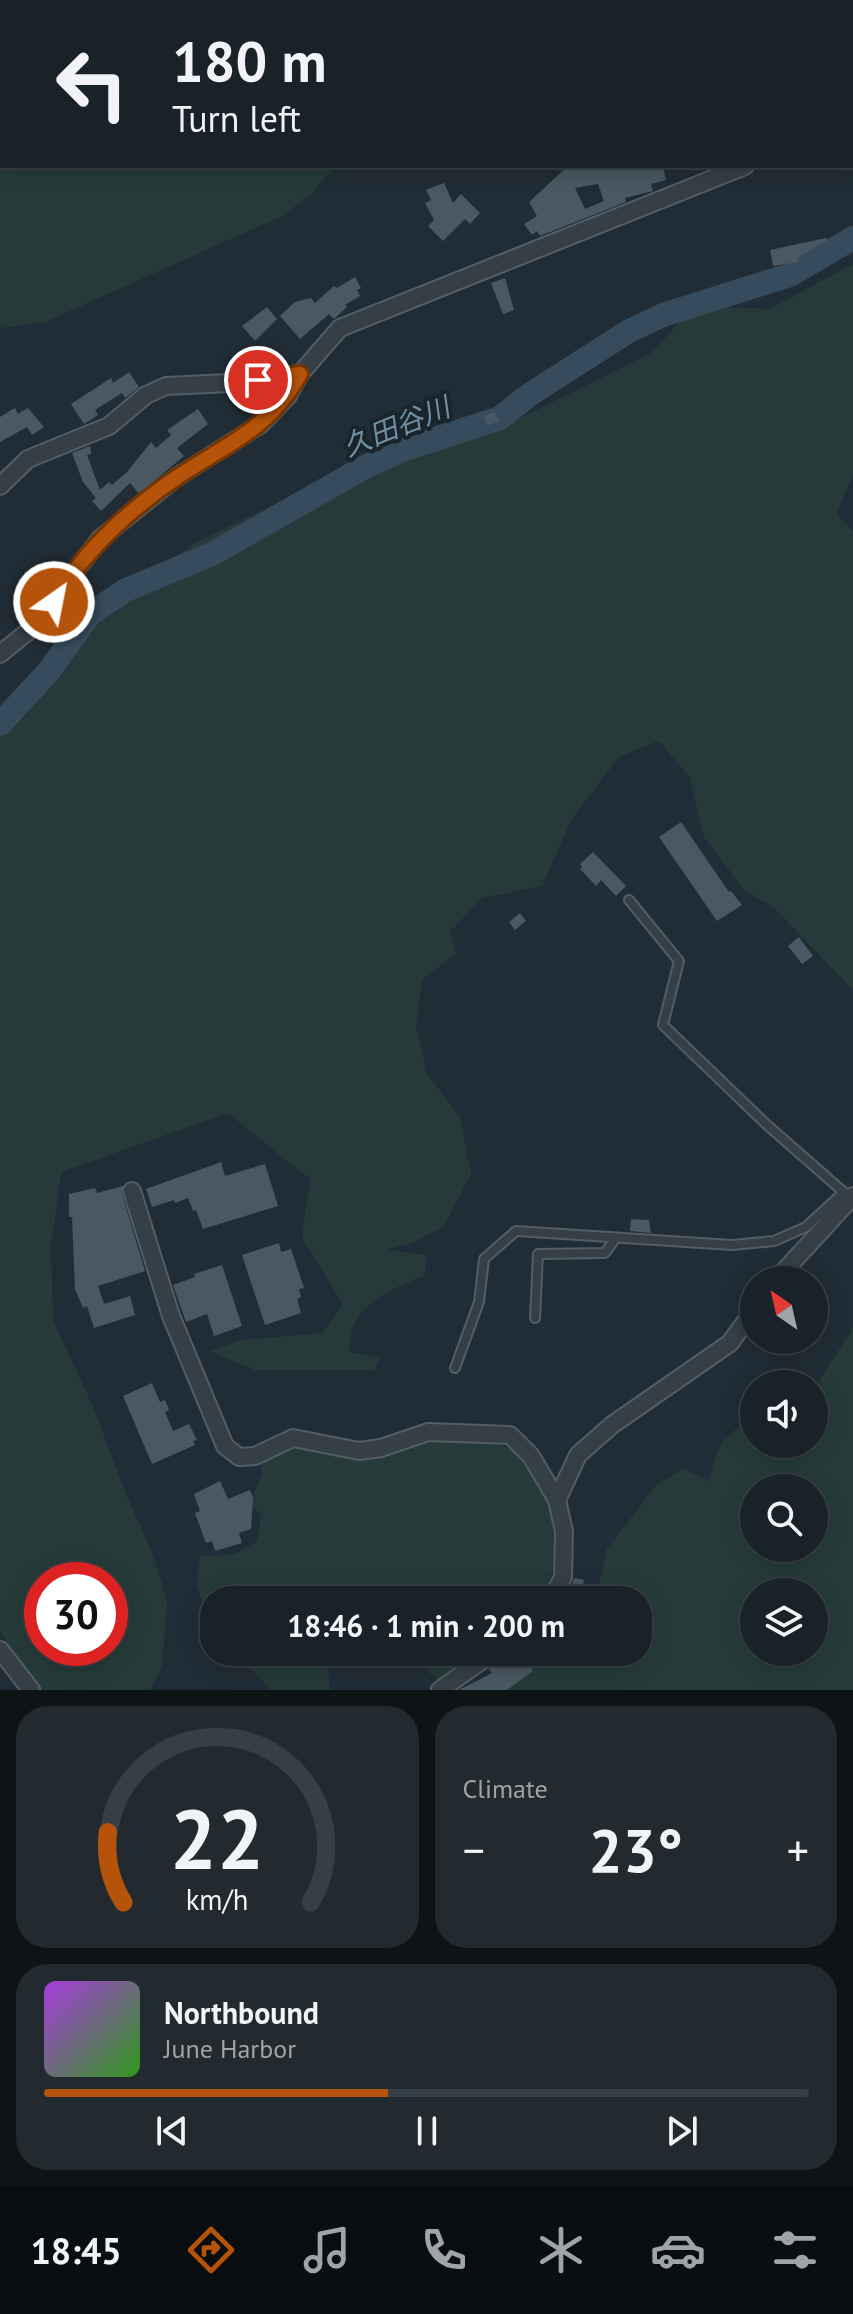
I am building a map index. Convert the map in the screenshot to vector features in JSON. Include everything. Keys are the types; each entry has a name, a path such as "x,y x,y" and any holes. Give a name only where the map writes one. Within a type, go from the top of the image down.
{"street":[{"path":"0,654 46,617 63,587 101,538 177,477 261,424 288,396 300,374 340,328 740,168"},
{"path":"0,486 28,459 109,426 146,395 166,386 229,383 300,374"},
{"path":"132,1191 171,1316 225,1446 239,1457 255,1456 293,1438 359,1451 381,1448 428,1432 510,1435 531,1456 557,1500 564,1531 563,1577 558,1586"},
{"path":"788,1266 849,1195"},
{"path":"557,1500 578,1455 612,1425 730,1343 740,1329"},
{"path":"0,1650 31,1690"},
{"path":"440,1690 474,1666"}],"lane":[{"path":"455,1368 479,1302 484,1259 516,1231 732,1245 774,1241 806,1227 849,1195 766,1124 663,1025 679,961 629,900"},
{"path":"535,1318 538,1254 605,1253 615,1239"}],"green space":[{"path":"0,168 333,168 312,193 284,215 45,322 0,328"},
{"path":"853,264 853,476 836,514 853,531 853,990 773,907 744,890 704,837 690,778 659,741 620,756 571,820 542,886 482,898 450,932 456,954 422,979 416,1026 427,1074 460,1117 471,1174 444,1226 414,1242 386,1250 427,1255 425,1275 373,1302 355,1322 350,1352 380,1358 375,1370 255,1370 210,1351 242,1340 322,1333 343,1304 302,1238 310,1179 228,1113 61,1172 51,1247 53,1320 94,1409 125,1492 152,1552 167,1601 162,1668 150,1690 36,1690 0,1631 0,710 35,670 94,619 195,543 340,479 512,422 651,353 695,306 770,309"},
{"path":"853,1328 853,1690 490,1690 527,1666 652,1666 652,1586 599,1586 607,1549 656,1485 684,1469 709,1481 722,1444 740,1427 740,1458 828,1458 826,1370"},
{"path":"434,1437 489,1440 515,1451 553,1511 557,1555 547,1586 200,1586 200,1595 197,1584 200,1556 233,1555 257,1542 261,1516 250,1502 262,1474 261,1465 276,1451 309,1447 363,1459 395,1444"},
{"path":"243,1666 328,1666 330,1690 271,1690 253,1671"},
{"path":"422,1666 460,1666 439,1681"}],"building":[{"path":"566,168 663,168 666,180 651,184 653,191 625,198 626,202 540,236 537,231 532,235 524,224 537,216 529,202","holes":["598,184 604,201 585,209 575,188"]},
{"path":"444,183 453,203 461,194 480,213 470,224 465,219 443,241 428,226 434,220 425,203 431,200 426,190"},
{"path":"826,238 827,241 798,257 798,262 773,266 770,250"},
{"path":"355,277 361,288 357,290 360,296 345,305 347,307 334,319 329,314 300,339 280,316 295,302 311,298 315,303 334,286 337,288"},
{"path":"505,278 514,310 503,314 491,283"},
{"path":"267,307 277,319 255,341 242,326"},
{"path":"129,372 139,387 125,398 122,393 95,410 98,415 84,424 71,404 111,378 113,383"},
{"path":"15,408 18,414 28,408 44,427 32,435 27,427 0,442 0,417"},
{"path":"198,409 208,424 177,448 184,456 139,494 130,483 101,511 92,501 96,498 83,482 72,453 90,446 91,454 87,455 100,490 109,482 112,485 127,472 151,442 156,448 171,435 167,430"},
{"path":"495,412 499,421 487,426 484,416"},
{"path":"681,822 729,892 742,905 717,921 659,837"},
{"path":"593,852 626,886 616,896 601,880 596,886 580,869 580,864"},
{"path":"520,913 526,921 515,930 509,922"},
{"path":"799,937 813,956 802,964 788,946"},
{"path":"221,1162 225,1176 265,1164 278,1206 203,1229 188,1198 152,1207 146,1189"},
{"path":"123,1186 122,1194 145,1271 98,1286 104,1304 130,1296 135,1315 94,1328 87,1306 83,1308 75,1289 69,1194 95,1188 97,1193"},
{"path":"631,1219 649,1220 651,1233 630,1231"},
{"path":"279,1243 281,1252 291,1249 304,1288 299,1289 301,1297 297,1299 301,1313 265,1325 242,1255"},
{"path":"222,1265 242,1326 214,1336 207,1314 186,1322 173,1285"},
{"path":"152,1383 160,1402 165,1400 169,1410 165,1412 173,1431 189,1424 197,1440 193,1441 195,1445 152,1464 123,1396"},
{"path":"220,1481 228,1499 250,1490 253,1497 251,1529 239,1533 242,1543 215,1551 212,1541 206,1543 195,1513 200,1511 194,1494"},
{"path":"574,1578 584,1580 583,1586 572,1586"},
{"path":"493,1666 532,1666 533,1671 507,1690 459,1690 492,1673 489,1669"}],"waterway":[{"name":"久田谷川","path":"0,724 49,671 90,614 126,590 212,554 365,467 402,450 500,418 529,395 629,331 663,315 790,275 853,238"}],"route":[{"path":"54,602 101,538 177,477 261,424 288,396 300,374 258,380"}]}
